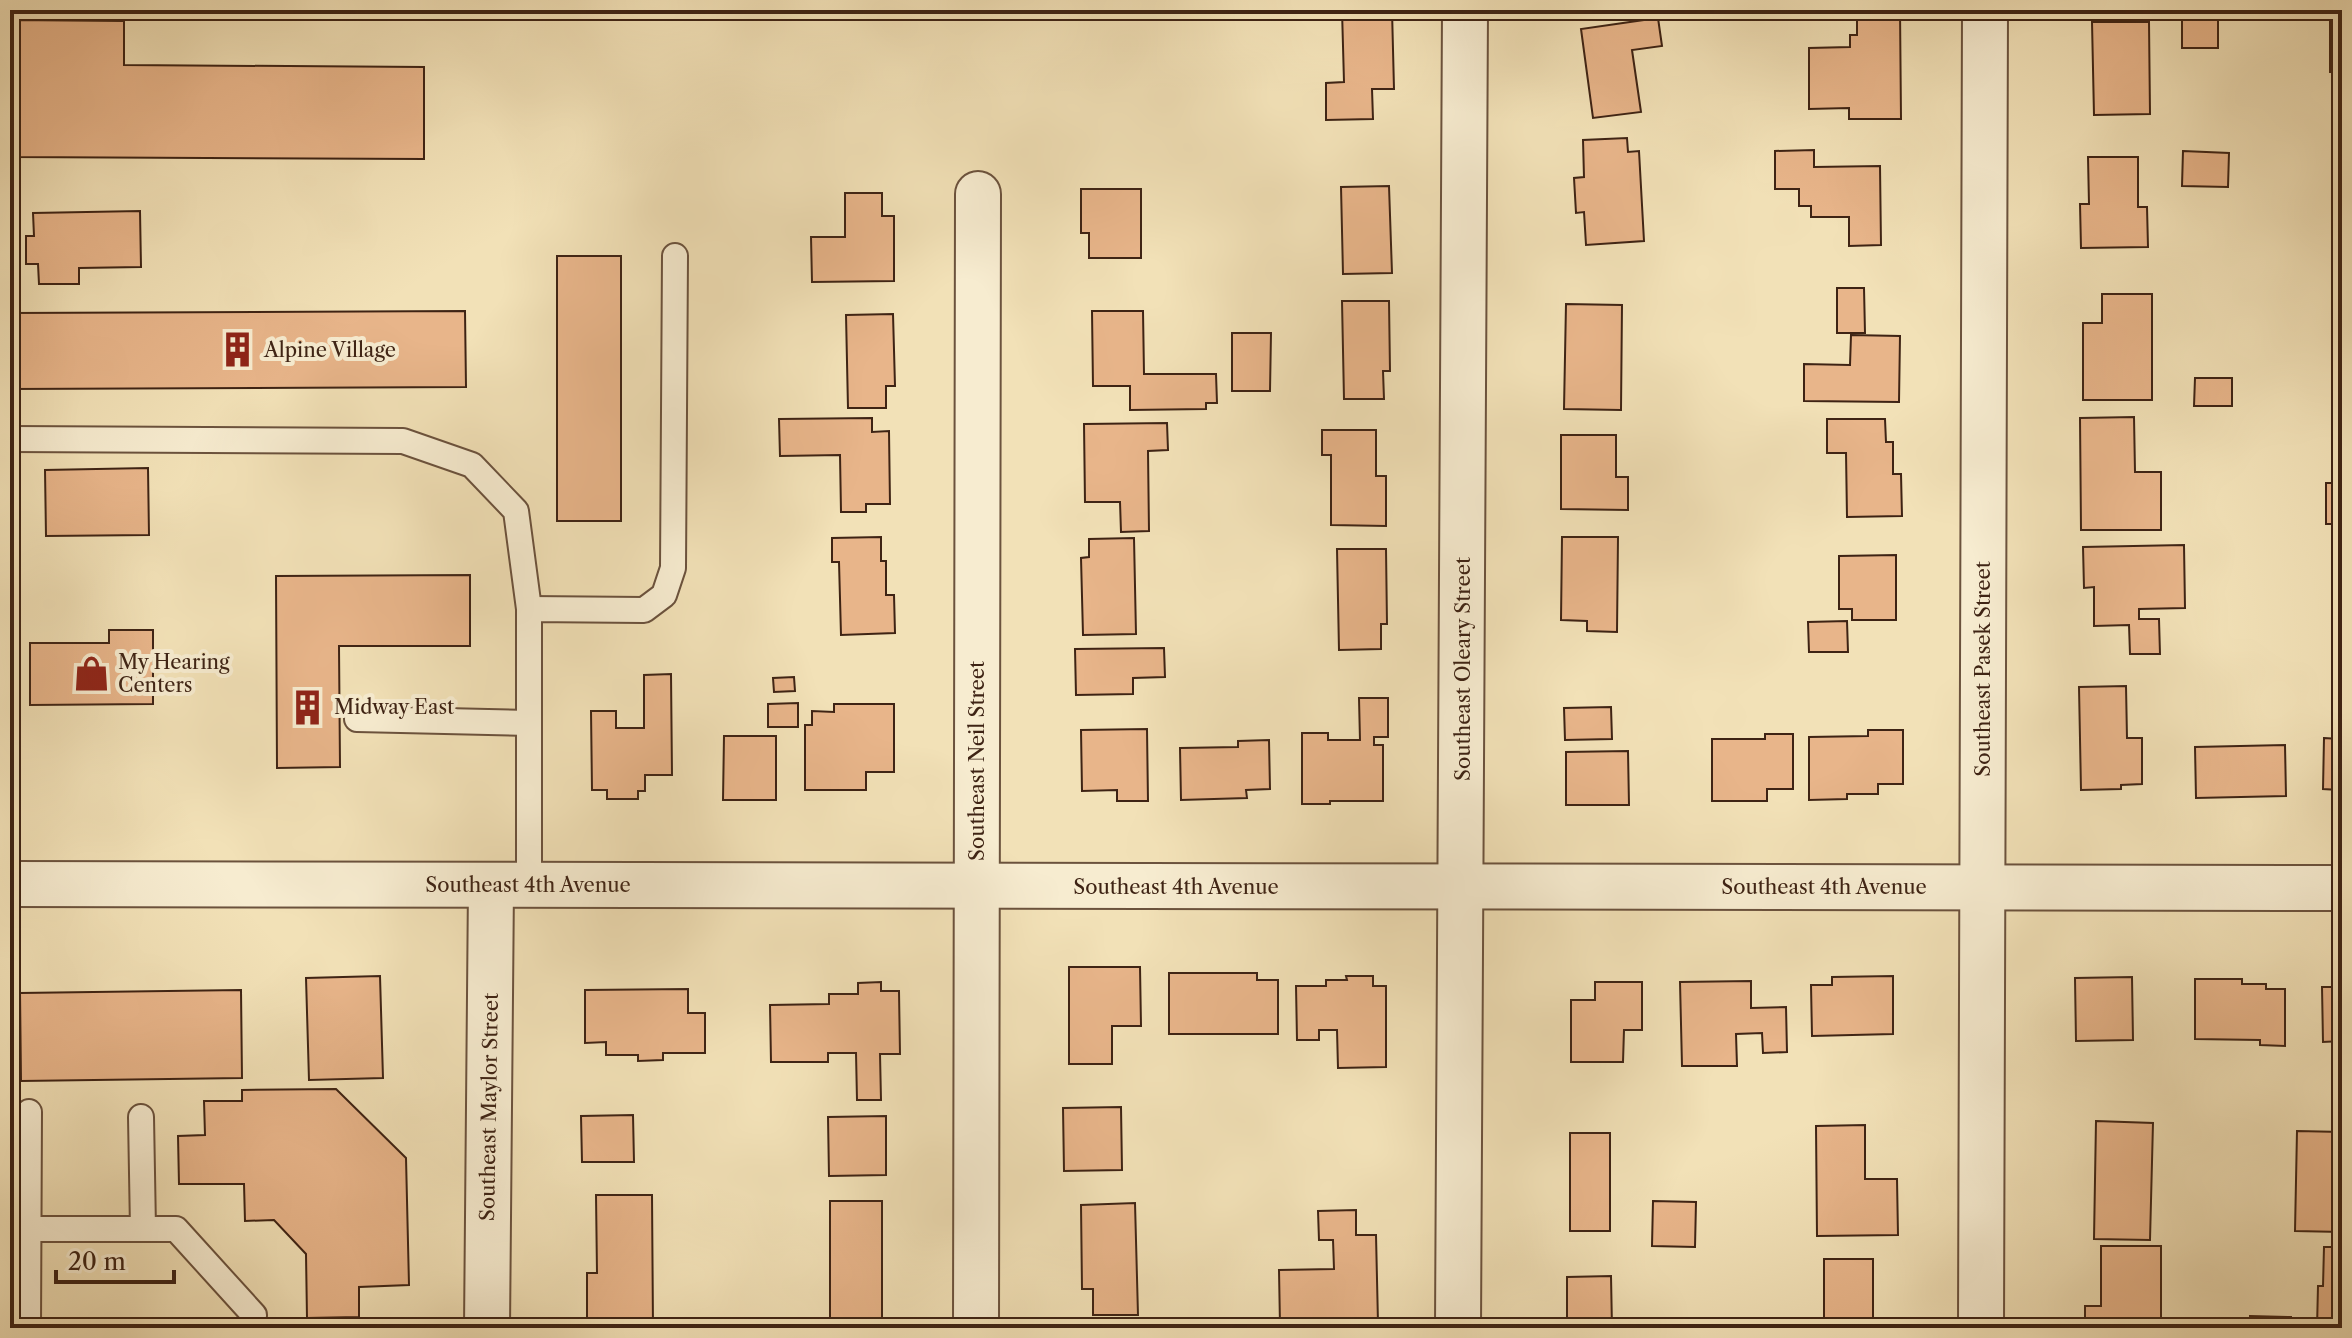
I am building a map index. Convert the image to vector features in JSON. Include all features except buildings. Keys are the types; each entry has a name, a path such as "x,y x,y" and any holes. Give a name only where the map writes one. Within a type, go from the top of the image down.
{"street":[{"name":"Southeast Oleary Street","path":"1458,1328 1465,10"},
{"name":"Southeast Pasek Street","path":"1981,1328 1985,10"},
{"name":"Southeast Neil Street","path":"976,1328 978,194"},
{"name":"Southeast 4th Avenue","path":"10,884 2342,888"},
{"name":"Southeast Maylor Street","path":"487,1328 510,885"}],"lane":[{"path":"529,609 644,610 664,595 673,568 675,256"},
{"path":"10,439 403,441 472,465 516,511 529,609 529,723 510,885"},
{"path":"357,719 529,723"},
{"path":"28,1328 29,1112"},
{"path":"141,1117 143,1229"},
{"path":"28,1229 176,1229 254,1315 253,1328"}],"place":[{"name":"Alpine Village","path":"238,350"},
{"name":"My Hearing Centers","path":"92,674"},
{"name":"Midway East","path":"308,707"}]}
